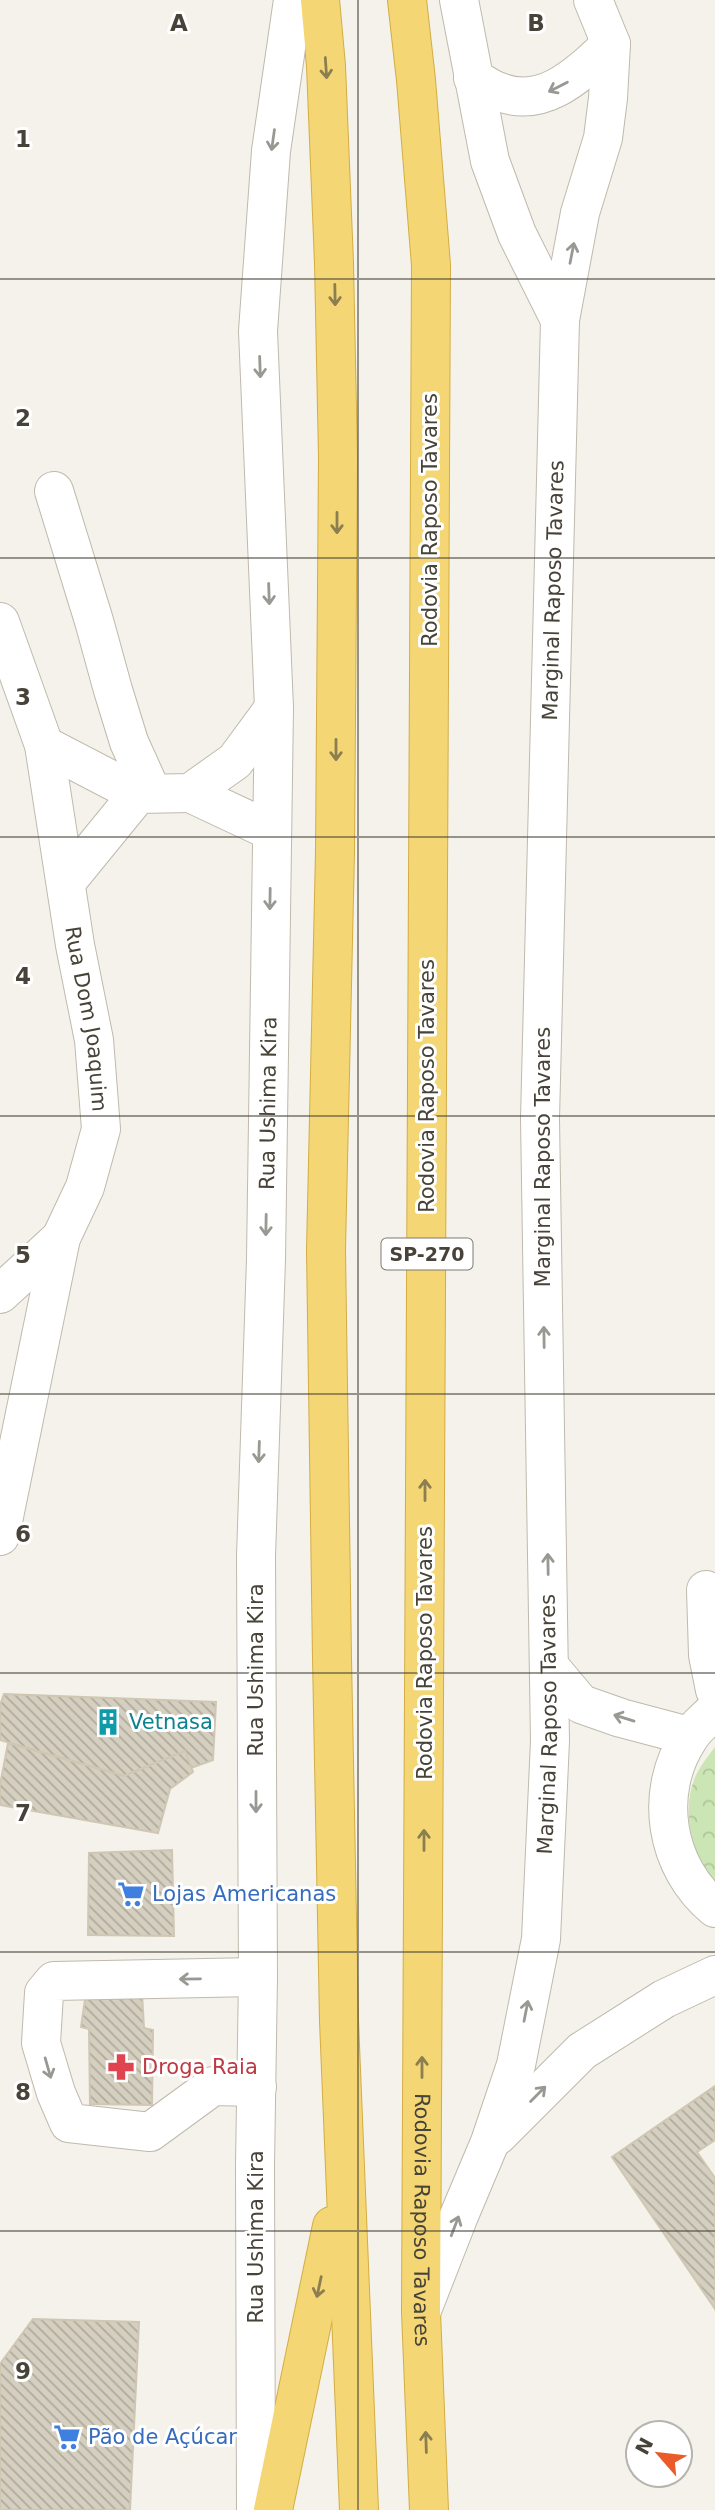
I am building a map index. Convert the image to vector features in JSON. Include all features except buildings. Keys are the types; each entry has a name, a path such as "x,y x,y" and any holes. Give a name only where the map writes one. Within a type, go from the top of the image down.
{"highway":[{"path":"320,0 327,66 338,457 335,852 326,1250 339,2021 359,2510"},
{"name":"Rodovia Raposo Tavares","path":"407,0 431,265 421,2312 429,2510"},
{"path":"272,2510 344,2172"}],"street":[{"name":"Rua Ushima Kira","path":"256,2510 256,1556 266,1259 274,708 258,331 271,151 293,0"},
{"name":"Marginal Raposo Tavares","path":"421,2312 457,2218 490,2143 516,2065 541,1939 551,1741 541,1119 560,320 517,234 490,161 459,0"},
{"path":"560,320 580,213 603,138 611,44 593,0"},
{"path":"473,78 499,92 521,95 546,93 579,74 611,44"},
{"path":"54,491 145,794"},
{"name":"Rua Dom Joaquim","path":"0,622 44,745 75,945 94,1040 101,1129 85,1187 61,1238 0,1536"},
{"path":"190,793 235,761 274,708"},
{"path":"44,745 145,794 190,793 271,831"},
{"path":"66,881 145,794"},
{"path":"0,1294 61,1238"},
{"path":"706,1590 708,1655 715,1690"},
{"path":"550,1667 581,1704 621,1718 702,1723 674,1768 668,1802 670,1837 682,1870 702,1898 715,1908"},
{"path":"490,2143 582,2051 664,1999 715,1975"},
{"path":"257,2087 213,2086 150,2132 69,2123 56,2093 41,2043 44,1993 54,1981 258,1977"}],"green space":[{"path":"715,1747 715,1881 699,1858 694,1845 689,1802 696,1775"}],"place":[{"name":"Vetnasa","path":"108,1722"},
{"name":"Lojas Americanas","path":"131,1894"},
{"name":"Droga Raia","path":"121,2067"},
{"name":"Pão de Açúcar","path":"67,2437"}]}
